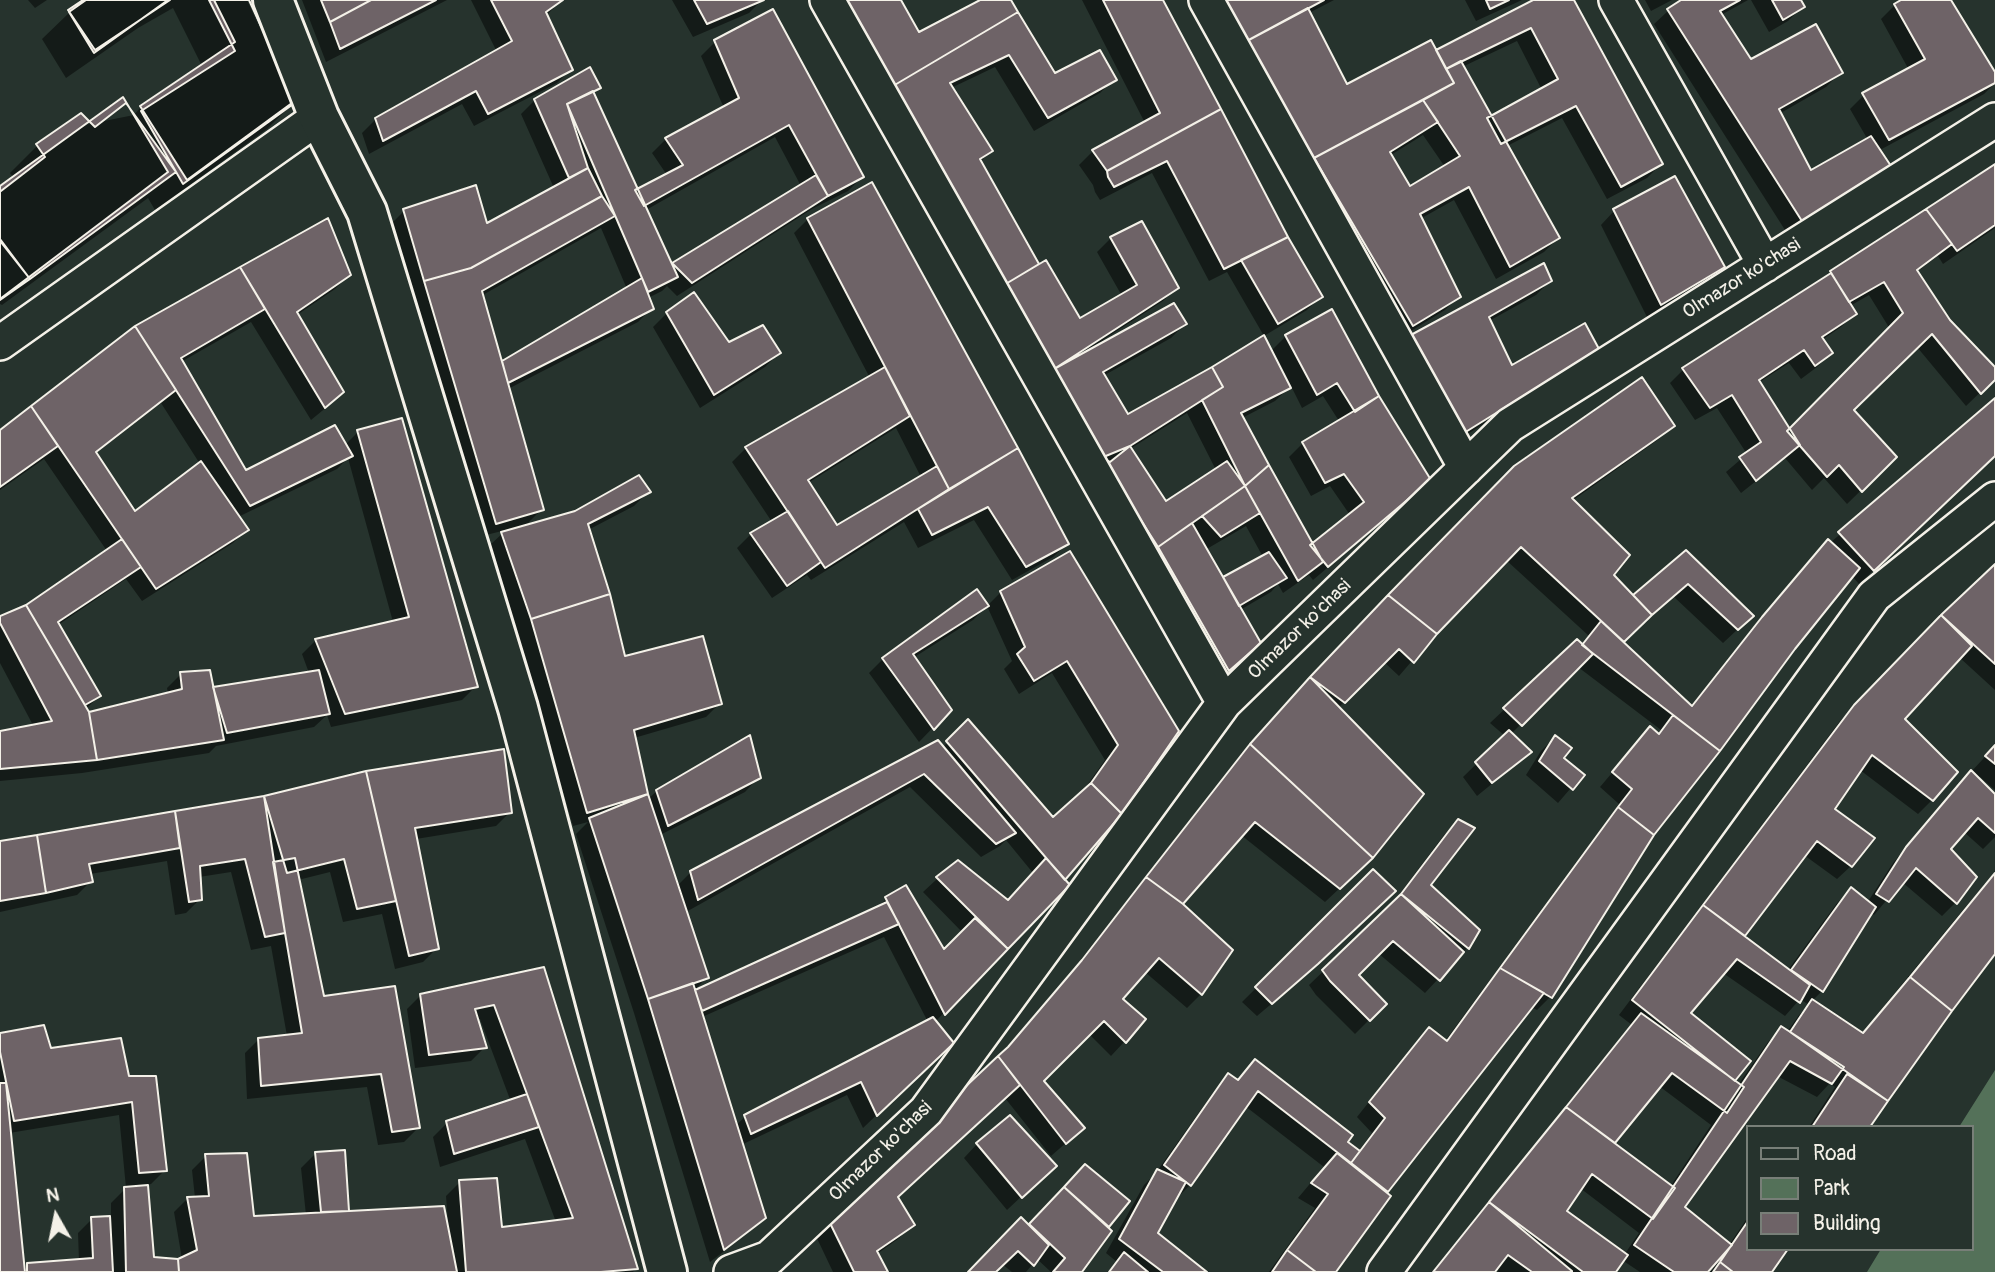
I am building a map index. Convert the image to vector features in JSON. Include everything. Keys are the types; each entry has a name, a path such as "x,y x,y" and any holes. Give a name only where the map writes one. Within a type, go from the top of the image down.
{"street":[{"path":"274,0 318,117 366,212 518,708 667,1272"},
{"path":"827,0 1224,704"},
{"path":"1206,0 1466,468"},
{"path":"1616,0 1765,265"},
{"path":"0,343 318,117"},
{"name":"Olmazor ko'chasi","path":"731,1272 769,1258 926,1111 1224,704 1510,425 1995,120"},
{"path":"1384,1272 1874,596 1995,499"}],"green space":[{"path":"1995,1070 1995,1272 1867,1272 1880,1251 1974,1251 1974,1125 1960,1125"}],"building":[{"path":"83,0 170,0 95,50 68,10"},
{"path":"86,0 168,0 94,53 69,12"},
{"path":"209,0 249,0 296,102 183,184 141,111 235,51"},
{"path":"214,0 249,0 296,100 187,180 140,106 235,42"},
{"path":"321,0 371,0 330,22"},
{"path":"371,0 436,0 340,49 330,22"},
{"path":"491,0 563,0 546,12 573,70 488,114 476,91 383,141 375,118 512,41"},
{"path":"694,0 764,0 707,24"},
{"path":"846,0 901,0 919,32 980,0 1011,0 1018,12 893,86"},
{"path":"1103,0 1163,0 1221,109 1107,171 1092,150 1160,113"},
{"path":"1222,0 1324,0 1245,42"},
{"path":"1486,0 1509,0 1490,9"},
{"path":"1533,0 1574,0 1663,164 1621,187 1576,106 1501,144 1487,118 1558,79 1531,28 1446,69 1436,50"},
{"path":"1681,0 1740,0 1720,11 1751,59 1816,24 1843,73 1779,109 1811,170 1871,136 1893,169 1807,229 1667,9"},
{"path":"1772,0 1801,0 1805,7 1783,20"},
{"path":"1901,0 1951,0 1995,72 1995,83 1889,140 1862,93 1925,59 1894,4"},
{"path":"1308,8 1347,84 1431,40 1454,83 1314,158 1245,42"},
{"path":"773,9 864,177 828,196 789,125 644,206 635,190 683,165 665,138 739,98 714,40"},
{"path":"1018,12 1055,73 1100,50 1117,80 1048,118 1009,55 950,83 993,151 980,159 1039,264 1004,285 893,86"},
{"path":"1461,61 1560,238 1510,267 1469,187 1420,214 1461,297 1413,326 1314,158 1454,83 1446,69","holes":["1438,122 1460,156 1410,186 1390,152"]},
{"path":"590,67 601,88 567,104 588,168 569,178 534,99"},
{"path":"593,91 678,277 648,292 567,104"},
{"path":"123,97 168,172 0,299 0,186"},
{"path":"126,103 176,172 30,279 0,239 0,190 45,157 36,144 81,113 95,127"},
{"path":"1221,109 1288,237 1224,269 1167,161 1114,187 1107,171"},
{"path":"1995,164 1995,225 1957,251 1926,209"},
{"path":"588,168 602,196 471,268 424,281 403,209 476,185 487,223"},
{"path":"816,175 828,196 692,283 672,263"},
{"path":"1675,176 1725,267 1661,305 1613,209"},
{"path":"872,182 1018,448 949,489 807,218"},
{"path":"602,196 615,216 482,291 544,510 496,524 424,281 471,268"},
{"path":"1926,209 1952,244 1917,270 1950,320 1995,367 1995,380 1981,394 1932,334 1854,410 1897,457 1862,492 1839,465 1827,477 1787,431 1903,313 1884,282 1849,302 1830,271"},
{"path":"328,218 351,275 297,312 344,392 325,408 240,267"},
{"path":"1142,221 1179,288 1054,369 1004,285 1046,260 1080,318 1137,285 1110,237"},
{"path":"1288,237 1323,297 1278,324 1241,260"},
{"path":"0,241 30,279 0,300"},
{"path":"1544,263 1552,281 1489,317 1512,365 1585,323 1599,349 1464,433 1409,336"},
{"path":"240,267 265,309 181,358 246,470 335,425 353,456 250,506 135,326"},
{"path":"1831,273 1857,314 1822,337 1833,353 1815,366 1804,350 1759,380 1800,445 1756,481 1739,457 1761,442 1732,395 1710,408 1682,368"},
{"path":"642,278 654,309 508,383 502,361"},
{"path":"694,292 729,342 763,325 781,353 714,395 666,312"},
{"path":"1174,303 1187,324 1103,372 1128,414 1212,367 1223,387 1130,446 1110,462 1101,458 1054,369"},
{"path":"1332,309 1379,396 1355,412 1337,383 1317,395 1285,335"},
{"path":"135,326 176,390 96,452 135,511 201,461 249,530 156,589 31,406"},
{"path":"1264,335 1291,388 1241,413 1269,465 1245,486 1202,400 1223,387 1212,367"},
{"path":"885,367 910,416 808,480 837,525 937,466 949,489 825,568 745,447"},
{"path":"1642,377 1675,426 1572,498 1630,555 1614,575 1652,615 1624,642 1521,547 1437,634 1388,595 1514,466"},
{"path":"1379,396 1431,480 1328,567 1310,545 1364,502 1344,474 1325,483 1302,442"},
{"path":"1995,398 1995,456 1874,571 1838,532"},
{"path":"31,406 58,446 0,487 0,430"},
{"path":"402,418 478,687 345,714 315,639 409,617 357,430"},
{"path":"1130,446 1166,501 1227,461 1245,486 1158,547 1101,458"},
{"path":"1018,448 1069,544 1026,567 988,507 932,535 918,509"},
{"path":"1269,465 1323,562 1298,581 1245,486"},
{"path":"639,475 651,492 588,524 610,594 531,619 501,532 575,511"},
{"path":"1245,486 1260,513 1221,537 1202,516"},
{"path":"788,511 821,562 787,586 750,533"},
{"path":"1192,523 1261,643 1229,671 1158,547"},
{"path":"122,539 141,567 58,622 101,696 85,705 26,605"},
{"path":"1828,539 1860,568 1795,649 1720,751 1582,645 1601,621 1692,706"},
{"path":"1686,550 1754,616 1738,630 1688,584 1652,615 1633,595"},
{"path":"1070,551 1179,731 1122,814 1091,783 1118,745 1067,661 1034,681 1017,654 1025,647 1000,591"},
{"path":"1269,552 1287,578 1239,606 1223,577"},
{"path":"1995,564 1995,664 1941,615"},
{"path":"977,589 989,606 913,654 952,710 934,730 882,658"},
{"path":"610,594 625,656 703,636 722,704 634,730 648,794 587,813 531,619"},
{"path":"1388,595 1437,634 1414,663 1399,649 1345,703 1310,677"},
{"path":"26,605 89,712 97,760 0,769 0,731 52,721 0,623 0,616"},
{"path":"1941,615 1972,646 1905,719 1958,772 1933,801 1872,755 1835,809 1875,838 1852,867 1817,841 1745,936 1703,905 1854,705"},
{"path":"1577,639 1593,654 1522,726 1503,708"},
{"path":"210,670 224,740 97,760 89,712 182,689 180,672"},
{"path":"319,670 330,714 227,733 213,687"},
{"path":"1310,677 1424,794 1373,858 1250,744"},
{"path":"1673,715 1720,751 1654,835 1618,807 1632,789 1612,772 1650,726 1659,734"},
{"path":"968,719 1053,817 1091,783 1122,814 1065,880 946,741"},
{"path":"1509,730 1532,752 1492,783 1475,762"},
{"path":"750,735 761,778 668,826 656,790"},
{"path":"1555,735 1572,748 1564,758 1585,775 1573,790 1539,761"},
{"path":"938,740 1016,833 996,844 924,774 698,900 690,871"},
{"path":"1250,744 1373,858 1340,889 1255,822 1183,904 1146,877"},
{"path":"1995,745 1995,764 1985,756"},
{"path":"504,749 512,813 415,828 439,949 409,956 366,771"},
{"path":"1971,770 1995,794 1995,833 1978,818 1951,849 1977,877 1957,904 1916,868 1889,902 1876,894 1906,847"},
{"path":"366,771 396,901 357,909 344,859 287,873 264,796"},
{"path":"648,794 709,978 648,999 589,818"},
{"path":"264,796 285,933 265,937 245,859 200,866 202,900 189,902 175,811"},
{"path":"1618,807 1654,835 1552,998 1500,968"},
{"path":"175,811 180,848 89,864 93,882 46,893 37,835"},
{"path":"1458,819 1475,828 1431,885 1480,930 1469,949 1401,894"},
{"path":"37,835 46,893 0,901 0,841"},
{"path":"295,858 324,996 395,986 420,1128 392,1132 381,1074 261,1086 258,1038 302,1033 273,862"},
{"path":"1046,858 1070,885 1008,949 936,877 958,860 1008,900"},
{"path":"1373,869 1396,891 1272,1004 1255,987"},
{"path":"1995,873 1995,954 1952,1011 1910,977"},
{"path":"1146,877 1183,904 1233,950 1202,995 1159,958 1123,999 1146,1019 1126,1043 1104,1021 1044,1081 1085,1128 1066,1144 998,1056 1082,960"},
{"path":"906,885 944,949 975,918 1008,949 945,1015 885,897"},
{"path":"1851,887 1876,907 1823,992 1791,970"},
{"path":"1401,894 1464,952 1440,981 1393,941 1359,975 1387,1004 1370,1021 1322,970"},
{"path":"887,902 899,924 702,1011 695,990"},
{"path":"1703,905 1810,985 1800,1003 1737,959 1691,1013 1751,1061 1735,1081 1632,1000"},
{"path":"544,967 638,1269 601,1272 466,1272 459,1180 497,1178 502,1227 573,1218 494,1005 475,1009 487,1048 429,1055 420,994"},
{"path":"1500,968 1544,993 1388,1192 1351,1163 1385,1118 1369,1102 1429,1027 1447,1041"},
{"path":"1910,977 1952,1011 1888,1101 1790,1032 1812,999 1863,1033"},
{"path":"693,983 766,1218 724,1250 648,999"},
{"path":"1641,1013 1744,1087 1727,1113 1672,1073 1615,1143 1566,1107"},
{"path":"933,1017 954,1043 877,1116 861,1082 751,1134 744,1115"},
{"path":"44,1025 51,1048 121,1038 129,1076 156,1076 167,1171 139,1173 132,1102 14,1121 0,1052 0,1033"},
{"path":"1781,1026 1844,1067 1832,1084 1790,1061 1685,1207 1732,1245 1708,1272 1674,1272 1634,1245"},
{"path":"998,1056 1020,1085 898,1197 915,1225 877,1251 888,1272 854,1272 827,1217"},
{"path":"1255,1059 1353,1135 1348,1142 1360,1151 1351,1163 1258,1091 1191,1186 1164,1165 1228,1073 1238,1080"},
{"path":"1847,1074 1888,1101 1871,1125 1813,1125"},
{"path":"0,1083 6,1083 25,1272 0,1272"},
{"path":"527,1094 539,1127 454,1154 446,1121"},
{"path":"1566,1107 1675,1188 1653,1219 1592,1174 1567,1211 1628,1255 1616,1272 1583,1272 1489,1202"},
{"path":"1010,1115 1057,1166 1022,1198 976,1143"},
{"path":"345,1150 349,1211 321,1212 315,1152"},
{"path":"247,1153 254,1216 444,1206 457,1272 179,1272 178,1259 197,1250 187,1197 209,1196 205,1154"},
{"path":"1337,1153 1391,1196 1336,1272 1316,1272 1287,1250 1328,1194 1311,1183"},
{"path":"1085,1164 1130,1201 1109,1227 1064,1187"},
{"path":"1157,1169 1186,1182 1158,1233 1207,1272 1163,1272 1119,1239"},
{"path":"148,1185 154,1257 178,1259 179,1272 126,1272 124,1187"},
{"path":"1064,1187 1112,1231 1082,1272 1053,1272 1065,1258 1029,1224"},
{"path":"1489,1202 1572,1272 1532,1272 1508,1255 1495,1272 1433,1272"},
{"path":"110,1216 113,1272 27,1272 27,1263 93,1258 91,1217"},
{"path":"1021,1217 1049,1245 1034,1266 1018,1251 996,1272 968,1272"},
{"path":"1746,1224 1746,1251 1787,1251 1772,1272 1733,1272 1720,1262"},
{"path":"1287,1250 1316,1272 1272,1272"},
{"path":"1124,1252 1148,1272 1109,1272"},
{"path":"1720,1262 1733,1272 1713,1272"}]}
